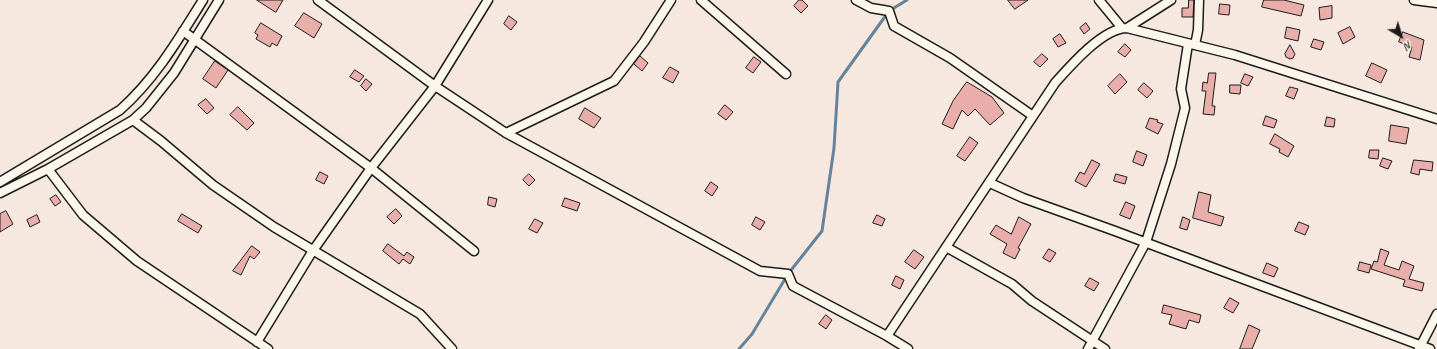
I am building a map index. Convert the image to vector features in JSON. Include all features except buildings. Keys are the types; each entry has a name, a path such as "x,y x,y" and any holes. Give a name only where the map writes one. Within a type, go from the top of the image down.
{"street":[{"path":"0,182 120,110 149,82 203,0"},
{"path":"0,193 48,169 133,120 162,90 219,0"},
{"path":"318,0 435,86 506,133 760,271 788,274 793,286 887,336 908,349"},
{"path":"506,133 614,81 644,42 671,0"},
{"path":"701,0 786,74"},
{"path":"856,0 870,8 889,11 894,26 950,58 1033,116"},
{"path":"1100,0 1124,28 1250,60 1437,119"},
{"path":"887,336 1055,83 1077,57 1097,41 1124,28 1171,0"},
{"path":"1088,349 1146,242 1171,164 1185,108 1181,90 1191,44 1198,30 1199,0"},
{"path":"1414,0 1437,3"},
{"path":"257,342 312,252 371,168 435,86 486,1"},
{"path":"183,31 371,168 474,252"},
{"path":"133,120 161,141 213,185 312,252 420,314 452,349"},
{"path":"48,169 84,215 137,261 268,349"},
{"path":"990,183 1023,198 1146,242 1420,347 1430,349"},
{"path":"946,247 1012,284 1032,301 1105,349"},
{"path":"1420,347 1437,314"}],"waterway":[{"path":"739,349 752,334 788,274 822,231 834,148 838,82 889,11 907,0"}]}
